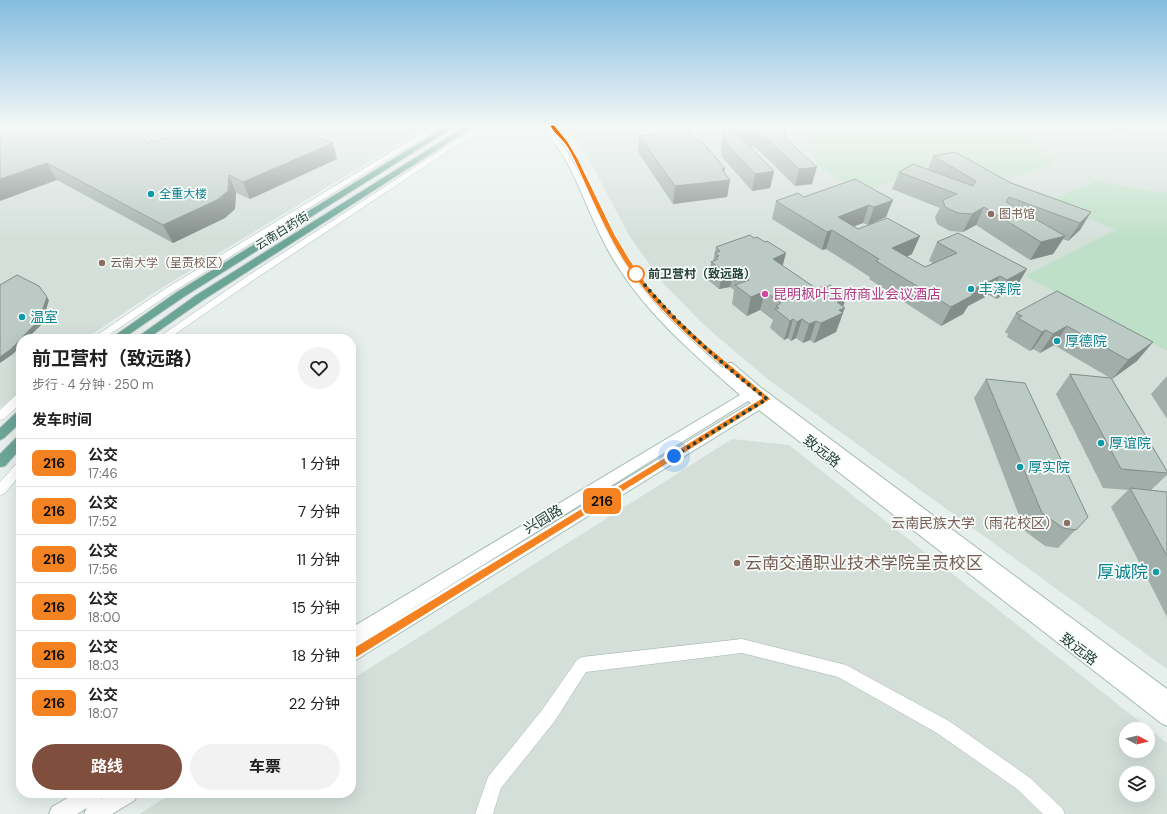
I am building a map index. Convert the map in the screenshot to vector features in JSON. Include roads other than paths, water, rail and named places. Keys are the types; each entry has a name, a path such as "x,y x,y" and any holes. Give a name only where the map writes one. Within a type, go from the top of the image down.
{"main road":[{"name":"云南白药街","path":"122,334 181,294 391,164"},
{"name":"云南白药街","path":"147,334 199,298 411,164"},
{"name":"致远路","path":"571,164 604,236 637,289 665,321 689,344 1167,717"},
{"name":"致远路","path":"578,164 612,235 645,287 674,318 758,397 1167,700"},
{"name":"兴园路","path":"356,634 758,397"},
{"name":"兴园路","path":"356,652 758,397"},
{"path":"0,434 16,419"},
{"path":"0,462 16,445"},
{"path":"59,814 86,798"},
{"path":"94,814 120,798"}],"street":[{"path":"104,334 168,291 377,164"},
{"path":"168,334 252,276 425,164"},
{"path":"0,416 16,402"},
{"path":"0,490 16,472"},
{"path":"484,814 494,783 548,716 582,665 742,646 841,670 943,727 1023,783 1056,814"}],"place":[{"name":"全重大楼","path":"151,194"},
{"name":"图书馆","path":"991,214"},
{"name":"云南大学（呈贡校区）","path":"102,263"},
{"name":"前卫营村（致远路）","path":"636,274"},
{"name":"丰泽院","path":"971,289"},
{"name":"昆明枫叶玉府商业会议酒店","path":"765,294"},
{"name":"温室","path":"22,317"},
{"name":"厚德院","path":"1057,341"},
{"name":"厚谊院","path":"1101,443"},
{"name":"厚实院","path":"1020,467"},
{"name":"云南民族大学（雨花校区）","path":"1067,523"},
{"name":"云南交通职业技术学院呈贡校区","path":"737,563"},
{"name":"厚诚院","path":"1156,572"}]}
